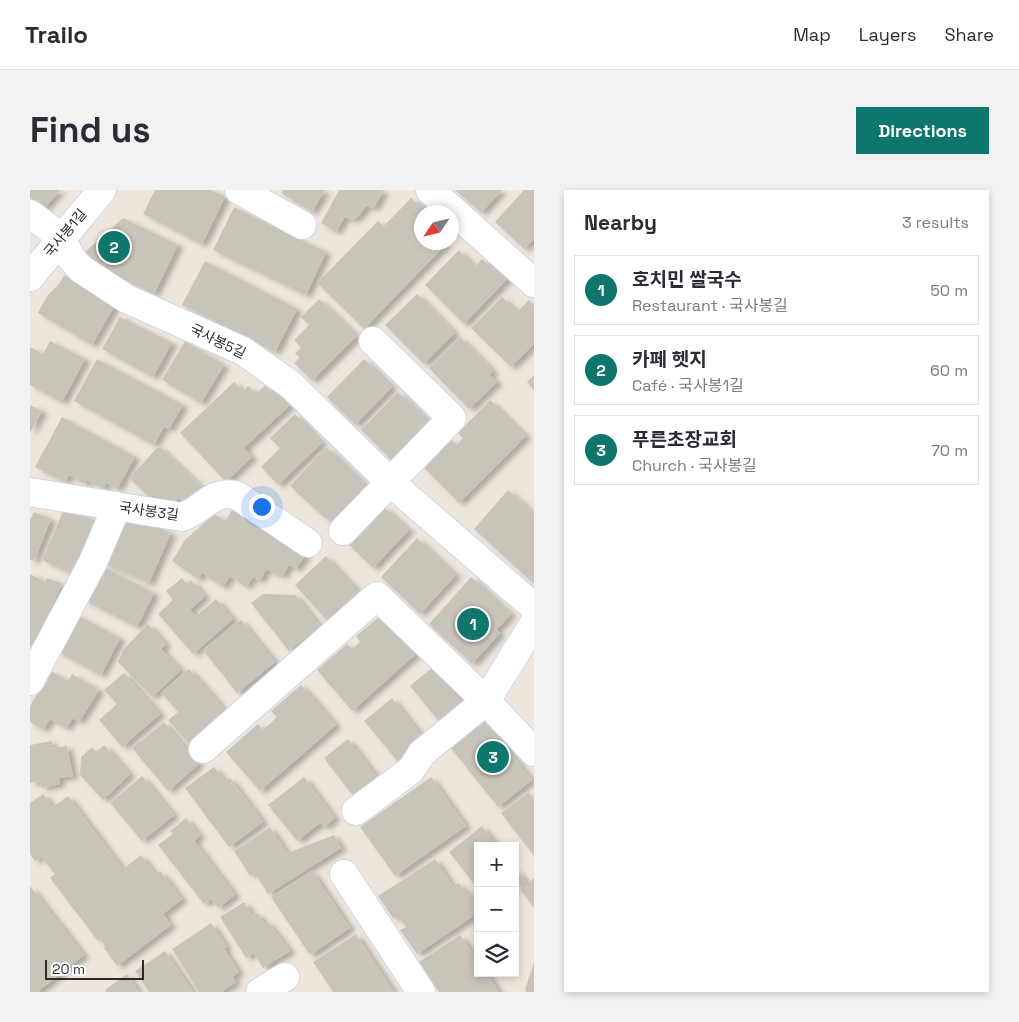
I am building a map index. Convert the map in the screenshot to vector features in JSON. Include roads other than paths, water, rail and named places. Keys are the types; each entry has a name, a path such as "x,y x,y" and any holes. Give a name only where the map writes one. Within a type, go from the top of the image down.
{"street":[{"name":"국사봉1길","path":"30,277 61,237 102,190"},
{"path":"239,190 302,225"},
{"path":"430,190 534,283"},
{"path":"30,214 61,237"},
{"name":"국사봉5길","path":"61,237 71,258 81,269 127,299 243,351 291,385 390,482 534,607"},
{"path":"343,531 452,418 373,341"},
{"name":"국사봉3길","path":"30,492 182,517 191,514 218,495 227,493 238,496 308,543"},
{"path":"30,681 93,562 117,506"},
{"path":"203,749 377,596 486,701 534,752"},
{"path":"356,811 411,770 422,753 486,701 534,623"},
{"path":"344,874 421,992"},
{"path":"260,992 285,977"}],"place":[{"name":"카페 헷지","path":"114,247"},
{"name":"호치민 쌀국수","path":"473,624"},
{"name":"푸른초장교회","path":"493,757"}]}
